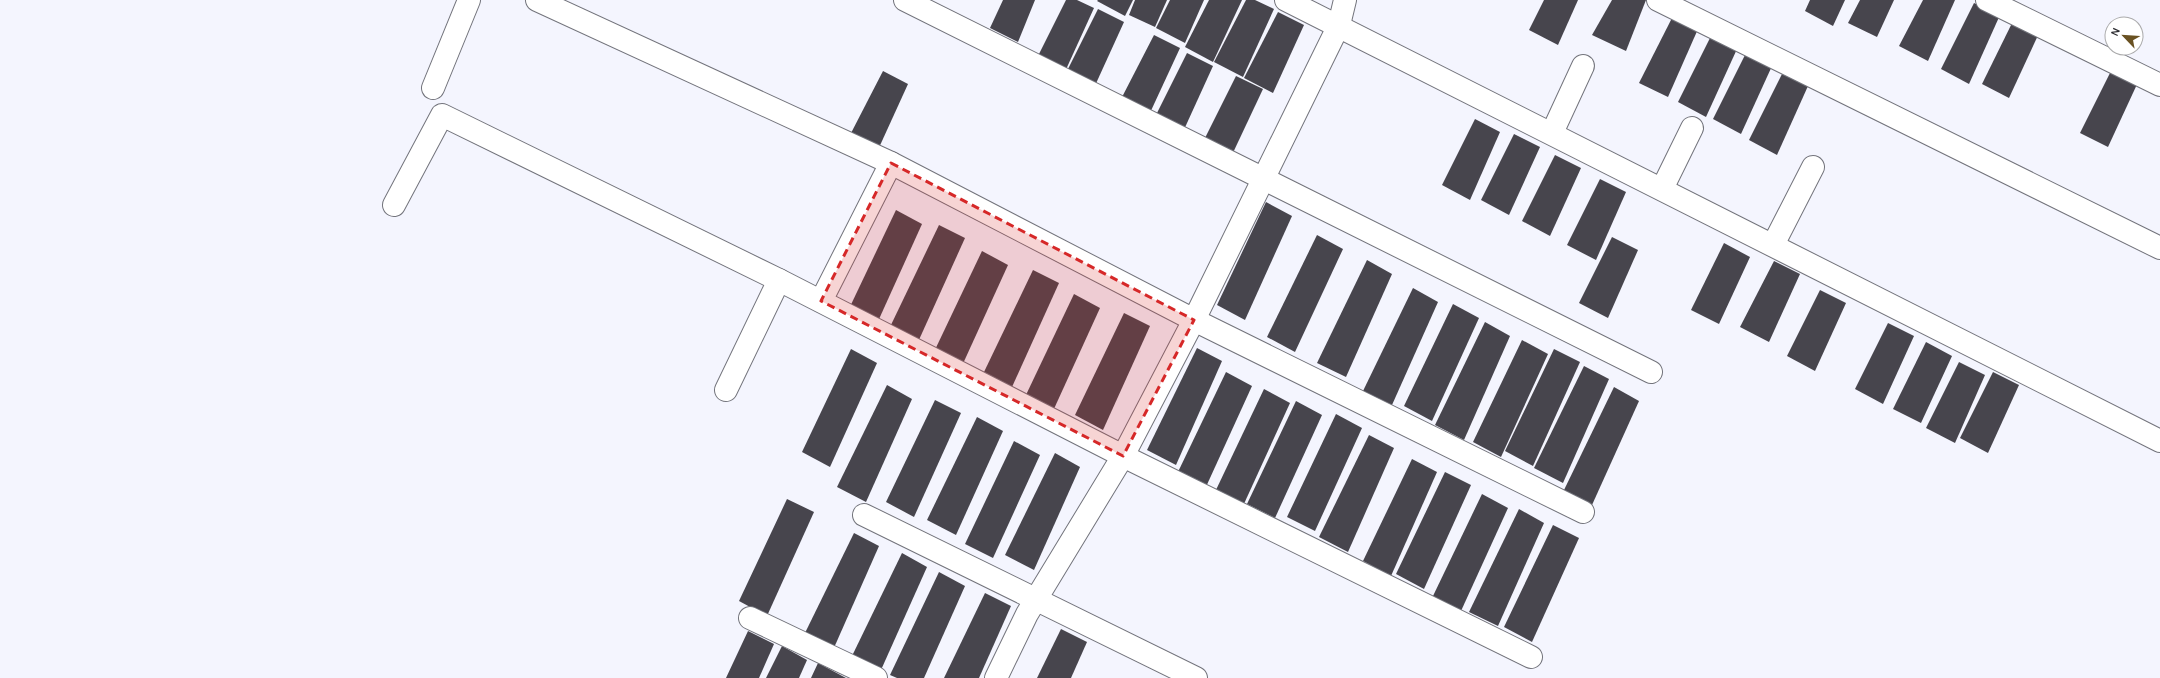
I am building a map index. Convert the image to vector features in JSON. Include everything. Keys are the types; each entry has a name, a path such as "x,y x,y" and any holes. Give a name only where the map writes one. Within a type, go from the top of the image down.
{"street":[{"path":"433,88 469,0"},
{"path":"537,0 891,163 1194,320 1583,512"},
{"path":"905,0 1651,372"},
{"path":"1286,0 1339,25 2160,441"},
{"path":"996,678 1035,600 1123,456 1194,320 1339,25 1345,0"},
{"path":"1658,0 2160,248"},
{"path":"1987,0 2160,85"},
{"path":"1552,133 1583,66"},
{"path":"394,205 442,115 779,280 1123,456 1531,657"},
{"path":"1662,189 1692,128"},
{"path":"821,302 891,163"},
{"path":"1773,245 1813,167"},
{"path":"726,390 779,280"},
{"path":"864,515 1196,678"},
{"path":"750,618 876,678"}],"highlighted area":[{"path":"891,163 1194,320 1123,456 821,301"}],"building":[{"path":"1003,0 1035,0 1018,42 990,28"},
{"path":"1066,0 1077,0 1094,8 1063,76 1035,62"},
{"path":"1133,0 1125,16 1097,1"},
{"path":"1135,0 1167,0 1155,27 1129,15"},
{"path":"1170,0 1204,0 1185,43 1156,28"},
{"path":"1209,0 1242,0 1213,62 1185,47"},
{"path":"1246,0 1255,0 1274,9 1243,77 1214,62"},
{"path":"1544,0 1578,0 1558,45 1529,30"},
{"path":"1612,0 1646,0 1626,51 1592,35"},
{"path":"1810,0 1845,0 1833,26 1805,11"},
{"path":"1860,0 1894,0 1877,37 1848,23"},
{"path":"1923,0 1955,0 1928,61 1899,46"},
{"path":"1974,3 2000,15 1969,84 1941,69"},
{"path":"1098,9 1124,22 1093,90 1065,75"},
{"path":"1278,12 1304,25 1273,93 1244,78"},
{"path":"1673,16 1698,29 1668,97 1639,83"},
{"path":"2015,17 2040,31 2009,98 1982,84"},
{"path":"1154,35 1180,48 1149,115 1120,101"},
{"path":"1711,36 1737,49 1706,117 1678,102"},
{"path":"1187,53 1213,66 1182,134 1154,119"},
{"path":"1746,53 1772,66 1741,134 1713,119"},
{"path":"2113,67 2139,80 2108,147 2080,133"},
{"path":"883,71 908,84 877,152 849,137"},
{"path":"1782,74 1808,86 1777,155 1749,140"},
{"path":"1236,76 1263,89 1231,157 1203,142"},
{"path":"1475,119 1500,132 1470,200 1442,185"},
{"path":"1514,134 1540,147 1509,215 1481,200"},
{"path":"1555,155 1581,168 1550,236 1522,221"},
{"path":"1600,179 1626,192 1596,260 1567,245"},
{"path":"1266,202 1292,216 1245,320 1217,305"},
{"path":"896,210 922,224 875,328 847,313"},
{"path":"939,225 965,238 918,342 890,327"},
{"path":"1317,235 1343,249 1295,352 1267,337"},
{"path":"1612,237 1638,250 1608,318 1579,303"},
{"path":"1724,243 1750,257 1719,324 1691,310"},
{"path":"982,251 1008,265 961,368 933,354"},
{"path":"1367,260 1392,274 1346,377 1317,363"},
{"path":"1774,261 1800,274 1769,342 1740,327"},
{"path":"1033,270 1059,283 1012,387 984,372"},
{"path":"1413,288 1438,302 1392,405 1363,391"},
{"path":"1820,290 1846,303 1815,371 1787,356"},
{"path":"1074,294 1100,308 1053,411 1025,397"},
{"path":"1453,304 1479,318 1432,421 1404,406"},
{"path":"1124,313 1150,326 1103,430 1075,415"},
{"path":"1485,322 1510,336 1464,440 1435,425"},
{"path":"1888,323 1914,336 1883,404 1855,389"},
{"path":"1522,340 1548,354 1501,457 1473,442"},
{"path":"1926,342 1952,356 1921,423 1893,409"},
{"path":"1197,348 1222,361 1176,465 1147,450"},
{"path":"851,349 877,363 830,467 802,452"},
{"path":"1554,349 1580,362 1533,466 1505,451"},
{"path":"1959,362 1985,375 1955,443 1926,428"},
{"path":"1584,366 1609,379 1563,483 1534,468"},
{"path":"1226,372 1252,386 1205,489 1177,474"},
{"path":"1993,372 2019,385 1988,453 1960,438"},
{"path":"887,385 912,399 866,502 837,487"},
{"path":"1614,387 1639,401 1592,505 1564,490"},
{"path":"1264,389 1290,403 1243,506 1215,492"},
{"path":"935,400 961,413 914,517 886,502"},
{"path":"1296,401 1322,415 1275,518 1247,504"},
{"path":"1336,414 1362,428 1315,531 1287,517"},
{"path":"977,417 1003,431 956,535 927,520"},
{"path":"1369,435 1394,448 1348,552 1319,537"},
{"path":"1014,441 1040,455 993,558 965,544"},
{"path":"1055,453 1080,467 1034,570 1005,555"},
{"path":"1412,459 1437,472 1391,576 1363,561"},
{"path":"1445,472 1471,485 1424,589 1396,574"},
{"path":"1482,494 1508,508 1461,611 1433,596"},
{"path":"787,499 814,512 767,616 739,601"},
{"path":"1519,509 1544,523 1498,626 1469,612"},
{"path":"1553,525 1579,538 1532,642 1504,627"},
{"path":"854,533 879,546 833,650 804,635"},
{"path":"902,553 927,567 881,670 852,656"},
{"path":"939,572 965,586 924,678 897,678 890,675"},
{"path":"985,593 1011,606 979,678 944,678"},
{"path":"1061,629 1087,642 1071,678 1037,678"},
{"path":"748,631 774,644 759,678 726,678"},
{"path":"782,646 807,660 799,678 766,678"},
{"path":"818,663 846,678 811,678"}]}
